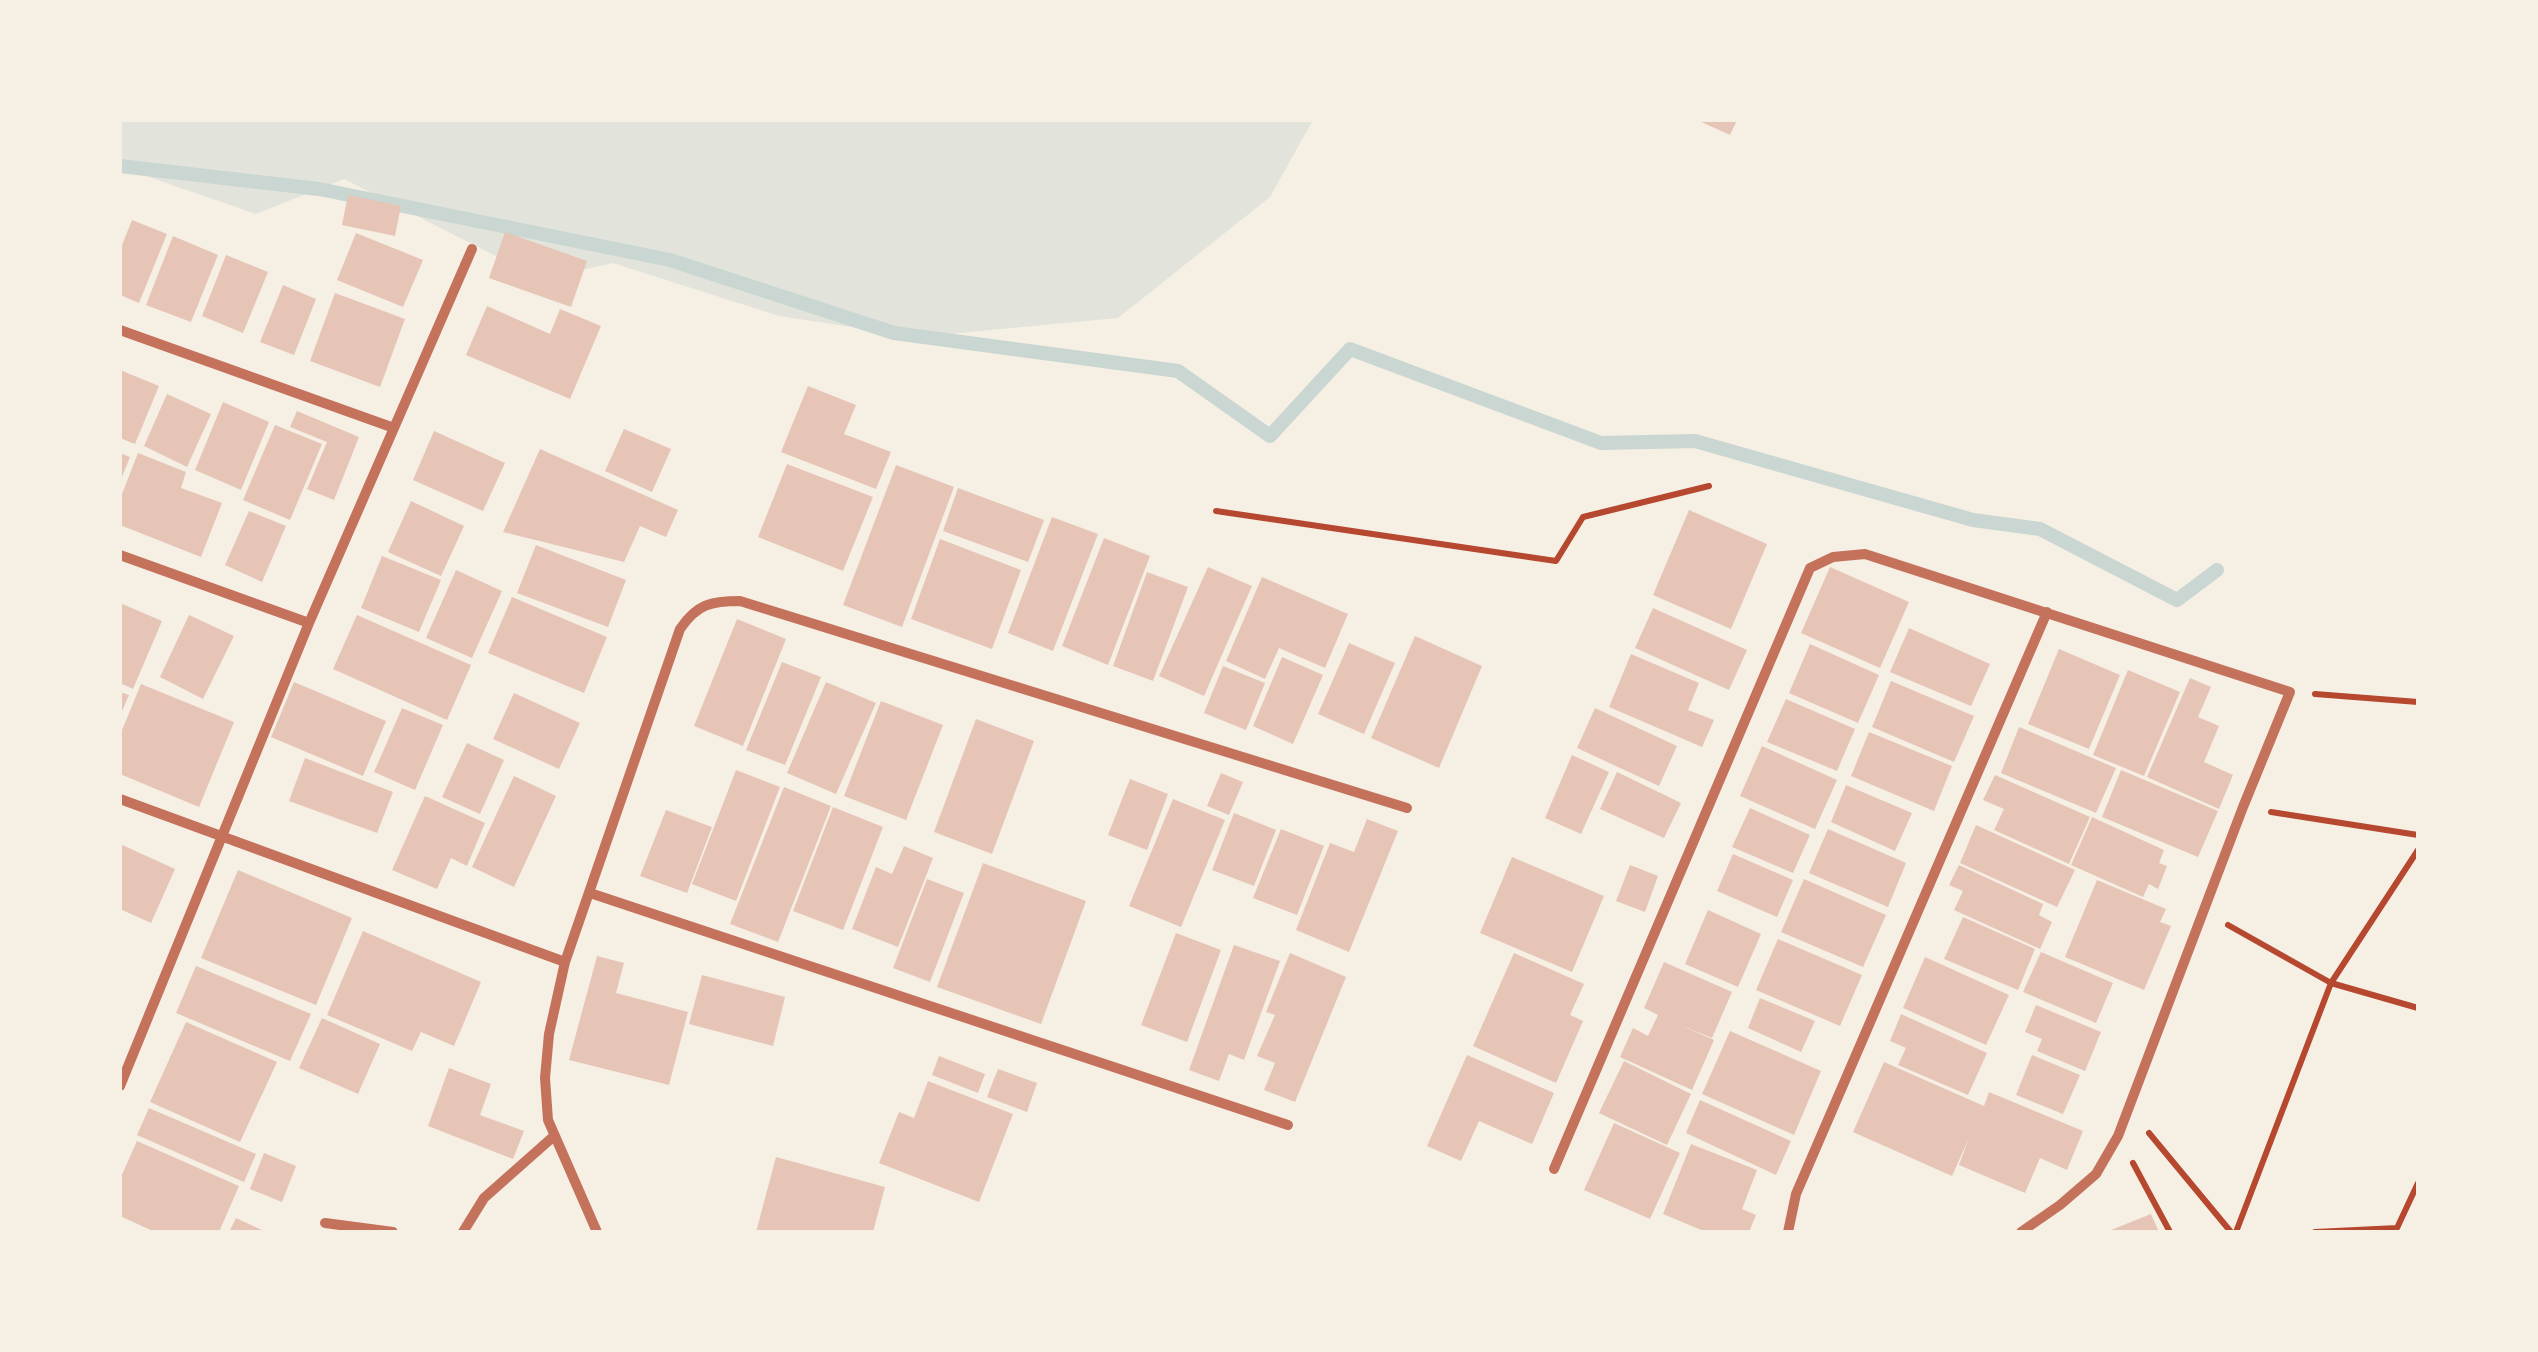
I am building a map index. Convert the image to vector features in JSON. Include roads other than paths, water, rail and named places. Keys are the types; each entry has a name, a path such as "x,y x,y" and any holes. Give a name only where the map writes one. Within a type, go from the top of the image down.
{"street":[{"path":"120,1086 309,623 472,248"},
{"path":"120,330 394,428"},
{"path":"1554,1169 1810,568 1833,556 1866,554 2290,692 2118,1136 2096,1174 2021,1232"},
{"path":"120,555 309,623"},
{"path":"597,1232 548,1120 545,1078 549,1034 565,962 680,629 692,611 710,601 740,601 1408,808"},
{"path":"1788,1232 1802,1179 2047,612"},
{"path":"120,799 565,962"},
{"path":"590,893 1288,1125"},
{"path":"120,1047 135,1052"},
{"path":"463,1232 484,1198 554,1136"},
{"path":"324,1223 393,1232"}],"waterway":[{"path":"120,166 319,189 670,260 894,333 1178,371 1270,436 1350,349 1601,443 1695,441 1973,520 2040,529 2177,600 2217,570"}]}
